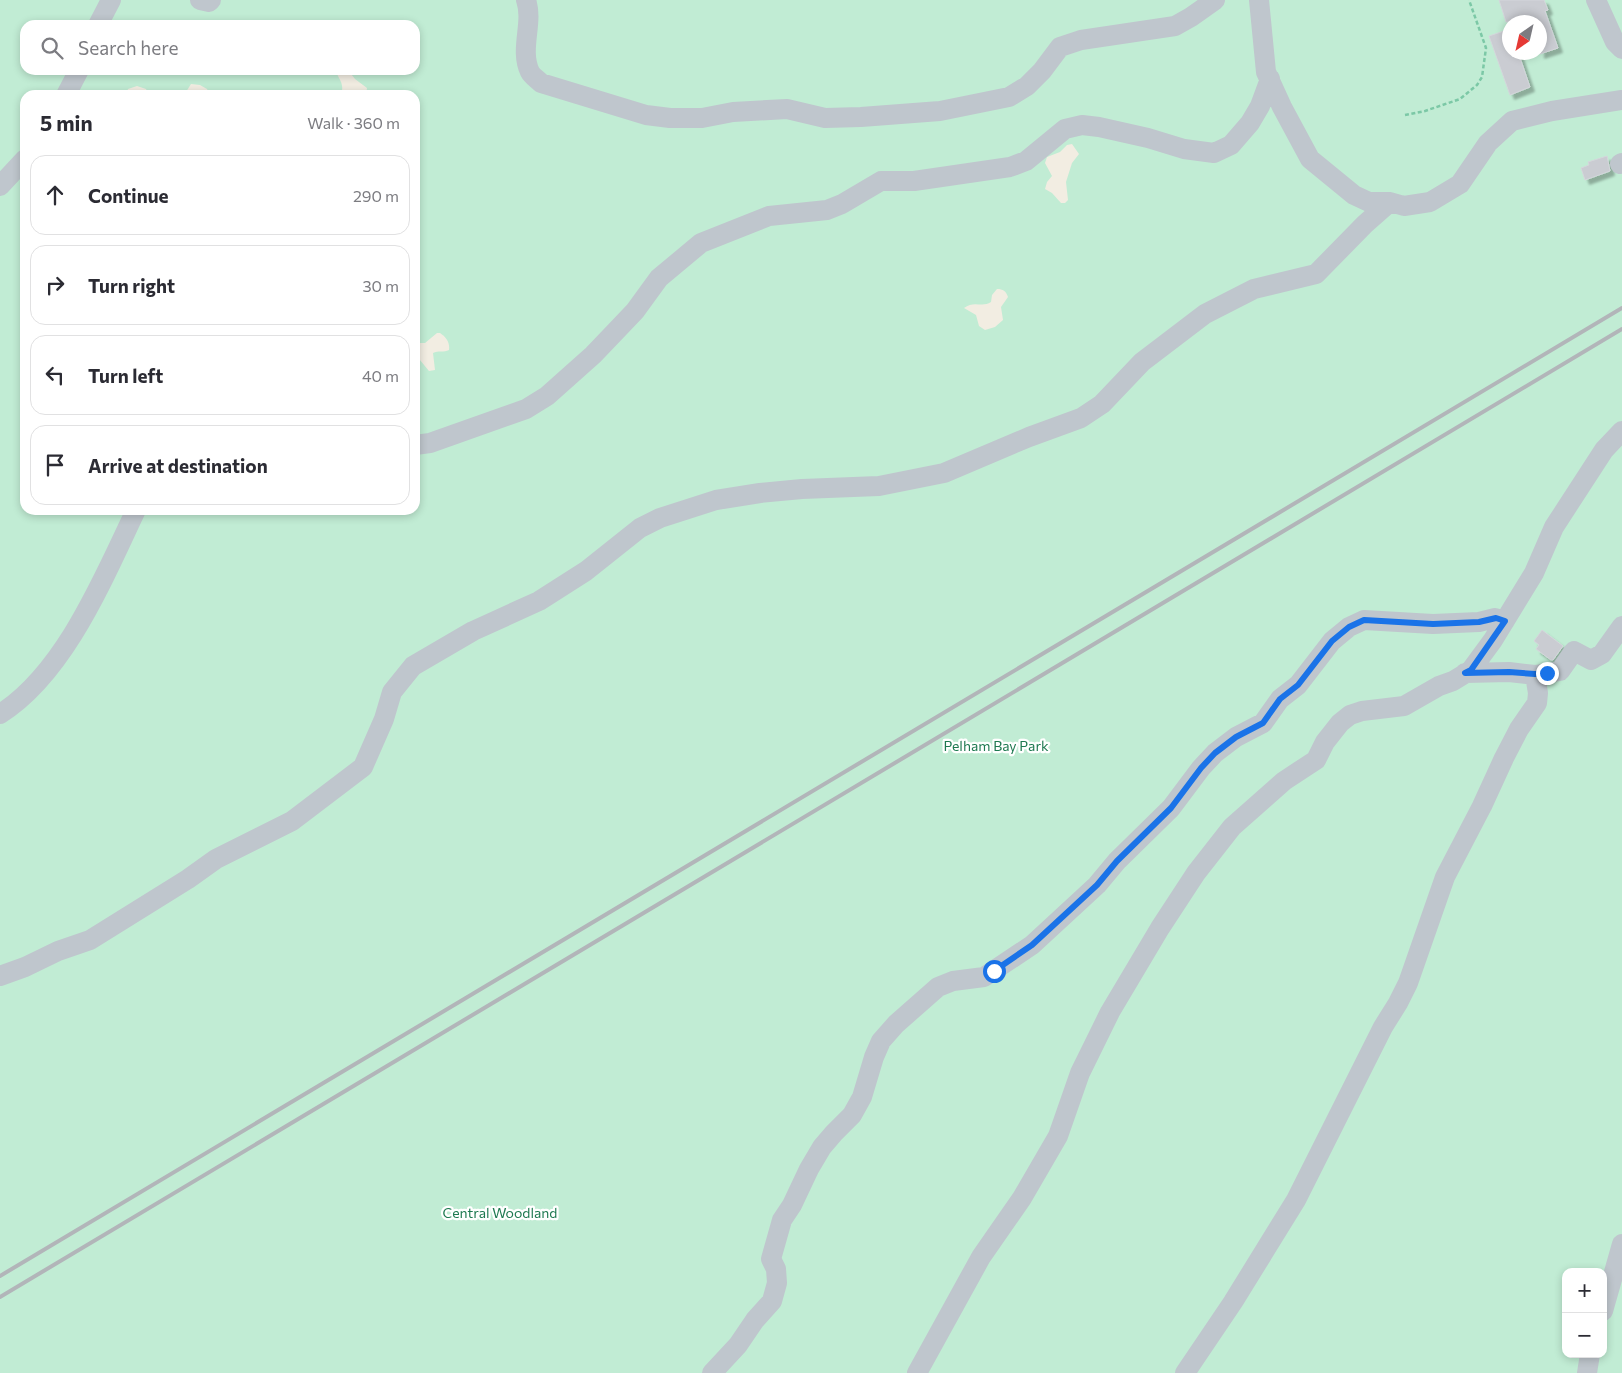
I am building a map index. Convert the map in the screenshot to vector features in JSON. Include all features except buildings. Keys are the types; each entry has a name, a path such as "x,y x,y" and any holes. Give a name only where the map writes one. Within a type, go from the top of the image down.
{"lane":[{"path":"100,20 111,0"},
{"path":"200,0 209,2 211,0"},
{"path":"526,0 530,18 525,47 530,73 541,83 646,115 670,118 702,118 734,112 787,110 825,118 940,111 1009,97 1032,81 1060,48 1081,40 1175,26 1215,0"},
{"path":"1259,0 1266,72 1282,107 1310,159 1354,195 1369,202 1390,202 1404,206 1430,202 1460,184 1488,142 1512,122 1552,110 1622,100"},
{"path":"1596,0 1615,42 1622,49"},
{"path":"69,90 76,75"},
{"path":"420,444 430,443 526,409 547,396 593,355 635,311 659,278 701,242 769,216 827,210 842,204 880,181 914,181 1010,167 1026,161 1065,129 1082,125 1148,138 1184,149 1214,153 1231,145 1250,123 1260,106 1270,79"},
{"path":"0,186 20,164"},
{"path":"1354,195 1355,234"},
{"path":"0,976 25,967 58,951 90,940 188,879 216,859 292,821 363,767 384,719 392,692 413,666 473,631 540,601 586,572 640,528 660,518 716,500 802,489 879,486 944,473 1029,437 1081,418 1102,404 1142,362 1205,314 1254,289 1316,274 1390,202"},
{"path":"917,1373 981,1257 1022,1198 1058,1136 1080,1073 1110,1012 1160,928 1196,873 1232,827 1284,781 1316,760 1325,742 1350,714 1404,706 1471,670 1505,621 1534,573 1554,526 1604,450 1622,431"},
{"path":"0,714 9,709 44,677 71,637 118,551 134,515"},
{"path":"712,1373 738,1345 755,1320 772,1301 777,1283 776,1269 771,1259 782,1220 792,1205 822,1147 852,1116 862,1097 881,1041 910,1010 938,987 953,981 984,977 1032,945 1097,885 1117,861 1171,808 1201,768 1215,753 1236,737 1263,723 1280,699 1298,685 1332,641 1349,627 1364,620 1433,624 1479,622 1496,618 1505,621"},
{"path":"1465,673 1509,672 1535,674 1560,671 1574,651 1591,660 1602,654 1622,626"},
{"path":"1185,1373 1296,1200 1398,1003 1408,982 1445,877 1519,729 1537,703 1538,693 1535,674"},
{"path":"1607,1297 1622,1244"},
{"path":"1588,1373 1590,1358"}],"path":[{"path":"1405,115 1425,112 1460,99 1477,85 1482,77 1486,48 1468,0"}],"green space":[{"name":"Pelham Bay Park","path":"0,0 1622,0 1622,1373 0,1373"}],"sand":[{"path":"338,75 352,75 367,88 367,90 342,90"},
{"path":"191,84 200,85 208,90 187,90"},
{"path":"137,86 146,90 128,90"},
{"path":"1072,144 1079,154 1072,163 1066,182 1068,200 1065,203 1061,203 1052,193 1045,189 1047,182 1052,176 1045,163 1047,157 1060,152 1067,145"},
{"path":"997,289 1004,291 1008,297 1001,307 1003,320 995,327 985,330 979,326 976,315 964,308 971,305 988,304 991,302 992,295"},
{"path":"437,333 440,333 448,342 449,350 433,353 435,370 429,371 420,360 420,343 425,343"}],"railway":[{"path":"0,1276 1622,308"},
{"path":"0,1297 1622,329"}],"route":[{"path":"994,971 1032,945 1097,885 1117,861 1171,808 1201,768 1215,753 1236,737 1263,723 1280,699 1298,685 1332,641 1349,627 1364,620 1455,624 1496,618 1505,621 1471,670 1465,673 1547,673"}],"park label":[{"name":"Central Woodland","path":"500,1213"}]}
